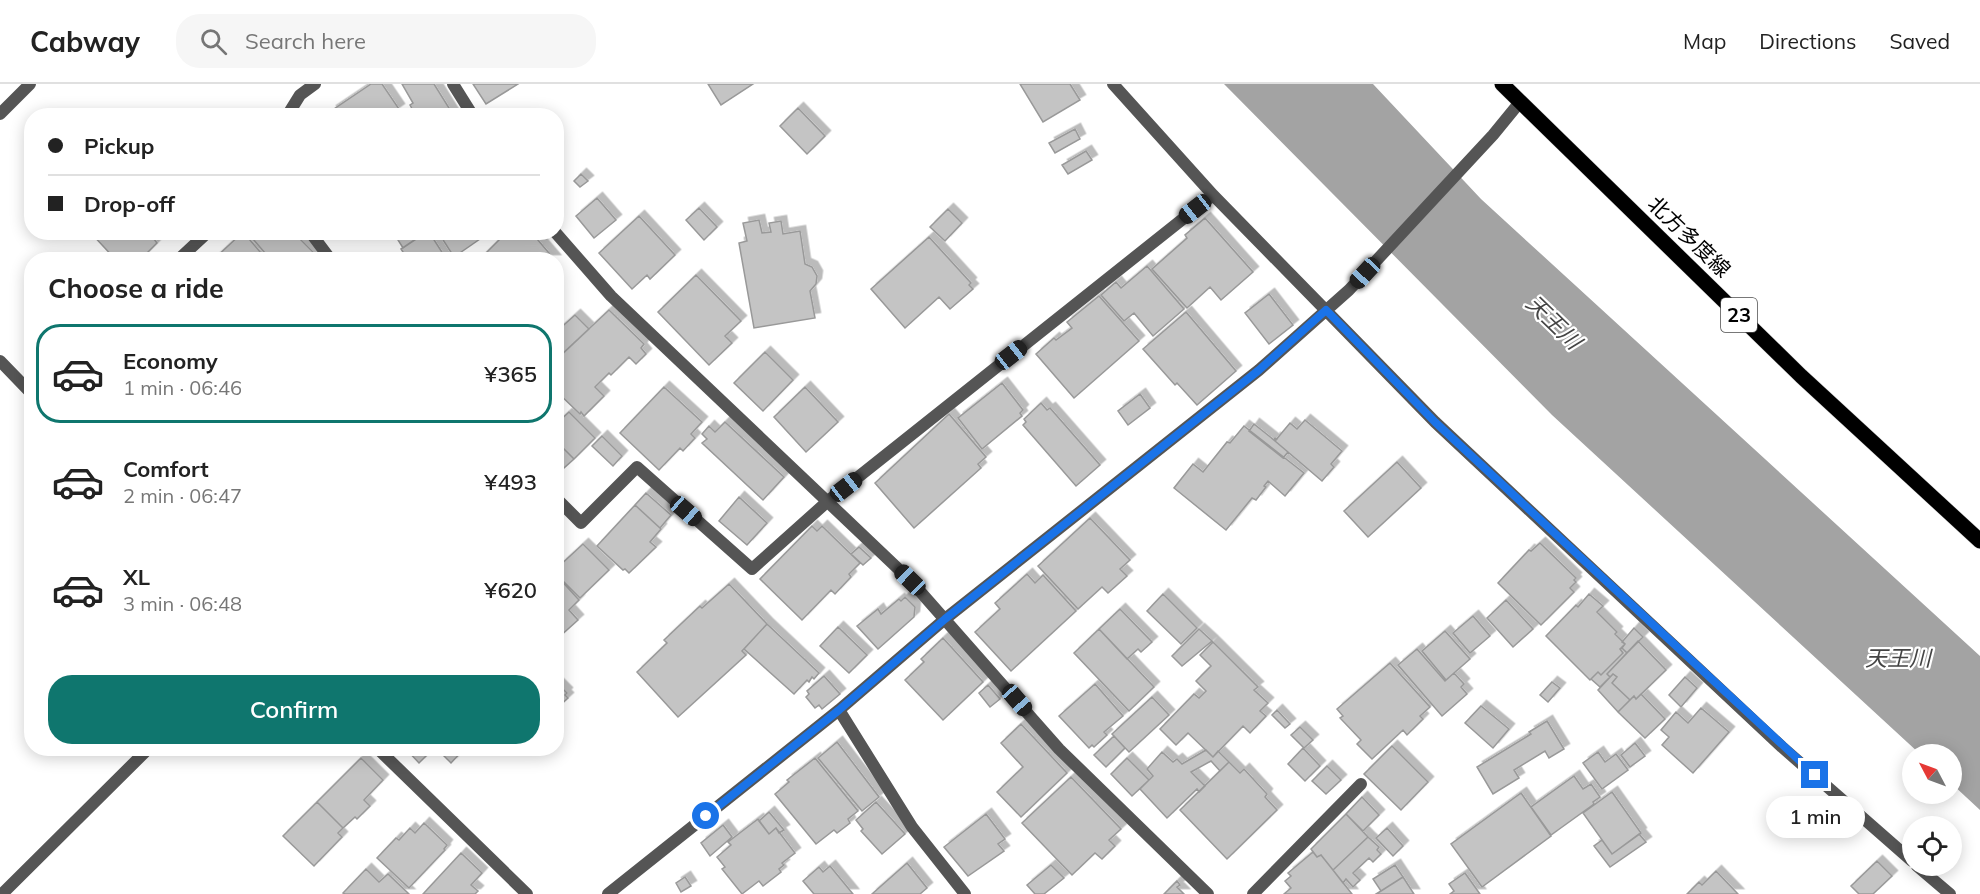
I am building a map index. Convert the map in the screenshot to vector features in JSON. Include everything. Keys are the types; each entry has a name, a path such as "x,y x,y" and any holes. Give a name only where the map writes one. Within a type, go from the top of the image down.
{"main road":[{"name":"北方多度線","path":"1502,84 1802,376 1980,541"}],"street":[{"path":"0,114 30,84"},
{"path":"292,108 300,95 315,84"},
{"path":"453,84 468,108"},
{"path":"1113,84 1213,195 1435,422 1782,747 1902,852"},
{"path":"608,894 839,710 945,619 1259,370 1348,290 1493,135 1520,102"},
{"path":"564,506 581,523 637,467 752,569 828,501 1213,195"},
{"path":"187,252 199,240"},
{"path":"316,240 326,252"},
{"path":"562,240 611,296 910,580 1059,749 1208,894"},
{"path":"0,361 24,386"},
{"path":"839,710 912,827 965,894"},
{"path":"2,894 140,756"},
{"path":"385,756 527,894"},
{"path":"1253,894 1361,784"},
{"path":"1929,876 1950,894"}],"water":[{"name":"天王川","path":"1224,84 1373,84 1481,199 1980,656 1980,810 1962,793 1962,744 1909,744 1552,415"}],"building":[{"path":"371,84 382,84 398,108 335,108"},
{"path":"402,84 434,84 449,108 412,108 410,105 413,103"},
{"path":"473,84 518,84 486,104"},
{"path":"708,84 753,84 721,105"},
{"path":"1020,84 1070,84 1080,100 1043,122"},
{"path":"798,108 825,136 807,154 780,126"},
{"path":"1075,129 1080,139 1055,153 1049,143"},
{"path":"1086,151 1092,160 1068,174 1062,165"},
{"path":"581,174 588,181 580,187 574,181"},
{"path":"597,198 616,220 594,238 576,216"},
{"path":"699,208 717,227 704,240 686,220"},
{"path":"948,209 962,223 945,241 930,227"},
{"path":"639,216 675,255 650,279 647,275 632,289 599,253"},
{"path":"1205,218 1253,272 1221,300 1210,287 1187,308 1152,269 1187,238 1185,235"},
{"path":"759,220 762,233 771,232 769,223 781,221 783,234 800,231 805,264 812,267 817,276 816,284 810,291 815,318 754,328 739,243 747,241 743,223"},
{"path":"929,237 971,283 969,285 973,289 950,309 939,297 905,328 871,289"},
{"path":"97,240 155,240 157,243 148,252 109,252"},
{"path":"234,240 250,240 260,252 222,252"},
{"path":"254,240 301,240 313,252 264,252"},
{"path":"398,240 415,240 403,248"},
{"path":"414,240 434,240 442,252 403,252 401,249"},
{"path":"443,240 478,240 461,252 451,252"},
{"path":"499,240 538,240 548,252 487,252"},
{"path":"1147,266 1184,309 1153,336 1134,313 1124,321 1101,295 1116,282 1121,288"},
{"path":"696,275 741,321 725,336 732,343 709,365 658,312"},
{"path":"1269,294 1293,325 1269,344 1245,313"},
{"path":"1099,296 1139,341 1074,398 1036,354 1054,338 1056,340 1072,328 1067,322"},
{"path":"609,310 644,344 641,348 646,354 636,364 629,357 595,387 604,396 584,416 564,399 564,352"},
{"path":"1186,312 1236,371 1197,405 1177,383 1175,385 1143,349"},
{"path":"575,315 589,329 564,352 564,325"},
{"path":"765,352 793,380 763,411 734,383"},
{"path":"1002,383 1023,410 1020,413 1022,416 982,449 958,418"},
{"path":"664,387 702,422 691,434 695,438 683,451 680,448 659,470 620,433"},
{"path":"805,387 838,422 806,452 774,417"},
{"path":"1140,394 1150,408 1128,425 1118,411"},
{"path":"1041,403 1047,410 1050,408 1100,465 1076,486 1023,425 1026,422 1024,419"},
{"path":"569,412 595,438 574,459 564,449 564,417"},
{"path":"949,414 986,457 978,464 981,468 914,528 875,483"},
{"path":"1305,420 1342,451 1331,464 1334,467 1322,481 1275,441 1290,423 1297,429"},
{"path":"725,422 784,477 763,500 702,443 707,439 702,434 709,426 715,432"},
{"path":"1254,424 1274,440 1277,439 1275,441 1288,452 1283,458 1249,431"},
{"path":"1244,426 1304,473 1285,496 1268,481 1256,500 1252,498 1226,530 1174,488 1193,464 1203,472 1227,442 1230,443"},
{"path":"602,436 622,456 613,466 592,446"},
{"path":"564,449 574,459 564,468"},
{"path":"1397,462 1421,488 1368,537 1344,511"},
{"path":"646,493 671,515 660,528 635,505"},
{"path":"739,497 767,523 747,545 719,521"},
{"path":"635,505 661,529 650,542 656,547 629,573 597,546"},
{"path":"1090,518 1130,560 1120,569 1127,576 1108,593 1102,587 1078,609 1038,566"},
{"path":"812,526 817,531 822,526 860,563 835,594 831,590 802,620 760,579"},
{"path":"1540,543 1576,578 1574,580 1576,582 1570,588 1574,592 1541,625 1498,583 1529,550 1531,551"},
{"path":"583,544 609,570 580,598 564,582 564,562"},
{"path":"859,547 871,558 863,565 851,554"},
{"path":"1027,574 1035,583 1043,575 1076,611 1011,671 975,632 1000,609 995,603"},
{"path":"564,584 579,600 569,610 578,620 564,633"},
{"path":"729,584 767,624 742,651 746,655 678,717 637,672 667,643 664,640 700,606 702,608"},
{"path":"1163,594 1197,628 1181,644 1147,611"},
{"path":"1589,594 1603,606 1597,612 1617,632 1615,634 1625,644 1620,649 1623,653 1601,675 1598,672 1590,680 1546,636"},
{"path":"905,597 915,607 914,617 878,649 857,626 878,609 881,614 899,599 901,601"},
{"path":"1506,600 1533,629 1513,647 1487,618"},
{"path":"1120,609 1152,642 1141,652 1138,649 1127,659 1099,629"},
{"path":"1473,616 1490,636 1470,653 1453,633"},
{"path":"767,624 819,673 809,682 807,680 794,694 744,649"},
{"path":"838,627 867,655 849,673 820,646"},
{"path":"1634,628 1643,637 1627,653 1622,648 1625,644 1622,642"},
{"path":"1099,629 1154,687 1129,711 1074,653"},
{"path":"1199,629 1212,641 1182,666 1172,656"},
{"path":"1445,631 1470,659 1446,680 1422,651"},
{"path":"943,638 983,682 943,720 905,680 924,662 921,659"},
{"path":"1638,641 1666,670 1636,699 1634,696 1630,700 1612,683 1617,677 1613,674 1610,677 1607,674"},
{"path":"1213,642 1258,687 1254,690 1268,703 1260,711 1266,716 1250,733 1243,726 1213,757 1188,733 1176,745 1160,729 1194,694 1199,698 1206,691 1196,681 1211,666 1200,655"},
{"path":"1622,648 1627,653 1607,674 1610,677 1600,687 1591,679 1598,672 1601,675 1623,653 1620,649"},
{"path":"1417,649 1445,681 1454,673 1464,684 1461,687 1467,694 1442,716 1398,665"},
{"path":"1390,663 1430,707 1420,716 1423,719 1407,735 1403,730 1372,759 1357,744 1361,740 1340,718 1343,716 1337,709"},
{"path":"1613,674 1617,677 1612,683 1630,700 1618,712 1598,690"},
{"path":"824,676 840,694 822,709 819,705 815,708 806,697 809,694 807,691"},
{"path":"1685,677 1697,688 1681,707 1669,695"},
{"path":"1552,682 1560,688 1548,702 1540,695"},
{"path":"1095,684 1123,716 1104,732 1107,735 1094,747 1092,745 1089,748 1059,716"},
{"path":"988,685 1000,699 990,707 979,693"},
{"path":"564,690 567,693 565,695 568,698 564,702"},
{"path":"1641,694 1665,719 1645,738 1618,712 1634,696 1636,699"},
{"path":"1152,697 1169,715 1129,752 1112,734"},
{"path":"1481,706 1509,729 1493,748 1465,723"},
{"path":"1701,708 1729,732 1693,773 1662,745 1669,737 1661,730 1676,712 1688,723"},
{"path":"1277,710 1290,724 1285,728 1272,715"},
{"path":"1547,721 1564,749 1549,758 1545,751 1514,770 1519,778 1493,794 1477,767 1531,734 1529,732"},
{"path":"1021,724 1067,773 1021,817 997,792 1023,767 1001,743"},
{"path":"1300,727 1313,740 1304,748 1291,735"},
{"path":"1114,736 1125,748 1106,767 1094,755"},
{"path":"837,742 879,797 862,811 818,758"},
{"path":"1635,743 1645,756 1630,767 1621,755"},
{"path":"1392,746 1428,782 1401,810 1364,774"},
{"path":"1303,748 1320,766 1305,781 1288,764"},
{"path":"1206,750 1213,757 1218,751 1229,762 1220,771 1211,761 1191,772 1205,786 1199,792 1197,789 1167,818 1140,789 1153,776 1147,769 1162,752 1173,762 1177,759 1182,764"},
{"path":"1598,752 1605,762 1616,754 1628,770 1602,789 1583,763"},
{"path":"412,756 426,756 419,763"},
{"path":"444,756 458,756 451,763"},
{"path":"361,758 383,780 364,800 370,806 357,819 355,817 343,828 317,802"},
{"path":"815,758 858,811 848,819 850,823 837,833 834,830 816,844 775,794 789,782 787,780"},
{"path":"1127,758 1149,780 1132,796 1111,774"},
{"path":"1229,762 1240,773 1244,769 1267,794 1265,797 1277,810 1227,859 1180,810"},
{"path":"1327,766 1341,780 1326,794 1312,781"},
{"path":"1574,776 1583,789 1591,784 1600,797 1593,802 1594,804 1551,835 1531,807"},
{"path":"1071,777 1121,829 1109,840 1115,846 1102,859 1095,853 1072,875 1022,823"},
{"path":"1612,792 1641,833 1612,854 1583,813"},
{"path":"1521,793 1551,836 1482,887 1451,844"},
{"path":"1362,797 1379,815 1363,831 1346,814"},
{"path":"317,802 343,828 338,833 342,837 314,866 283,836"},
{"path":"876,802 905,834 882,854 861,831 863,829 856,820"},
{"path":"769,812 784,830 779,833 776,828 769,834 759,821"},
{"path":"986,814 1005,839 998,844 1004,851 968,876 944,847"},
{"path":"1346,814 1368,837 1333,870 1321,855 1317,857 1311,849"},
{"path":"758,819 769,834 776,828 795,853 782,863 784,865 779,869 781,872 763,886 759,881 742,894 722,869 725,867 717,857 731,845 728,842"},
{"path":"424,823 447,845 445,850 409,888 377,858 396,838 399,840 410,828 415,833"},
{"path":"723,825 732,837 710,856 701,843"},
{"path":"1387,828 1403,846 1393,856 1376,838"},
{"path":"1639,834 1646,842 1610,867 1594,846 1602,840 1612,854"},
{"path":"1368,837 1379,847 1377,850 1381,854 1373,862 1369,858 1353,873 1360,880 1353,887 1346,879 1343,883 1333,870"},
{"path":"1313,852 1317,857 1321,855 1352,894 1284,894 1291,888 1285,881 1291,876 1288,873"},
{"path":"461,853 482,873 471,885 478,891 475,894 423,894"},
{"path":"1877,861 1892,876 1873,894 1859,894 1851,886"},
{"path":"907,863 927,888 920,894 872,894"},
{"path":"1051,865 1064,878 1044,894 1035,894 1027,885"},
{"path":"1395,865 1403,877 1381,891 1373,879"},
{"path":"830,866 853,894 814,894 803,881 819,867 823,872"},
{"path":"366,869 379,882 388,874 409,894 343,893"},
{"path":"1716,871 1738,894 1687,894 1699,882 1702,885"},
{"path":"1465,873 1480,894 1450,894 1454,891 1449,884"},
{"path":"685,877 691,886 681,892 676,883"},
{"path":"1403,877 1414,894 1376,894 1381,891"},
{"path":"1177,881 1180,885 1177,887 1184,894 1164,894"}],"route":[{"path":"706,816 839,710 945,619 1259,370 1326,310 1435,422 1782,747 1815,775"}]}
